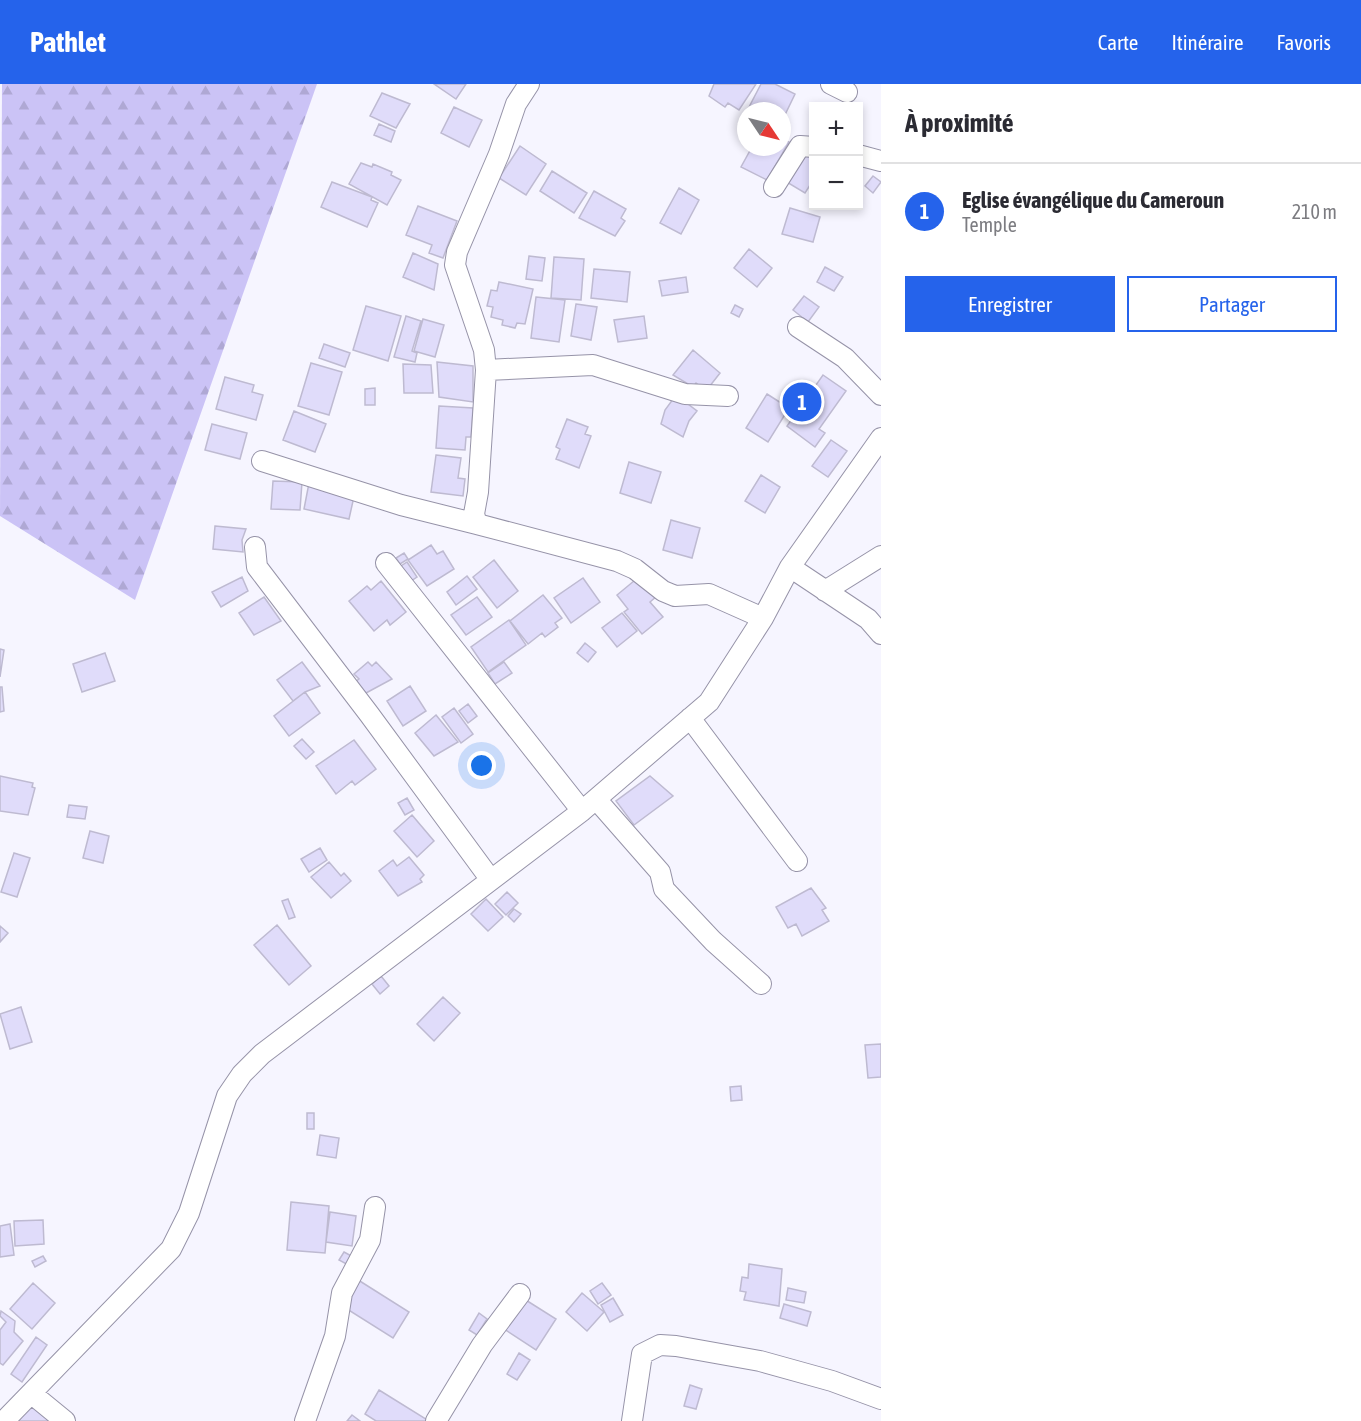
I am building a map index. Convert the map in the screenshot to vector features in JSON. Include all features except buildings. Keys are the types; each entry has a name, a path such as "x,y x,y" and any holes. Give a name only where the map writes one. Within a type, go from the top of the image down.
{"street":[{"path":"477,524 474,514 478,492 486,370 484,350 455,265 457,252 499,154 516,104 529,84"},
{"path":"774,187 800,146 809,147"},
{"path":"862,156 881,161"},
{"path":"798,327 845,358 881,395"},
{"path":"486,370 593,365 685,394 729,396"},
{"path":"4,1421 171,1249 189,1213 227,1096 242,1074 262,1054 589,805 709,702 726,680 790,567 881,438"},
{"path":"262,461 401,505 617,561 635,569 663,591 675,596 709,594 763,618"},
{"path":"255,547 257,567 491,880"},
{"path":"825,591 881,556"},
{"path":"386,562 589,805 660,872 664,889 713,941 761,984"},
{"path":"790,567 868,619 881,634"},
{"path":"690,718 797,861"},
{"path":"305,1421 335,1336 342,1293 370,1240 375,1207"},
{"path":"436,1421 476,1354 520,1294"},
{"path":"632,1421 642,1354 660,1345 760,1361 832,1381 881,1399"},
{"path":"32,1394 65,1421"}],"green space":[{"path":"2,84 317,84 135,600 0,516"}],"place":[{"name":"Eglise évangélique du Cameroun","path":"802,402"}]}
